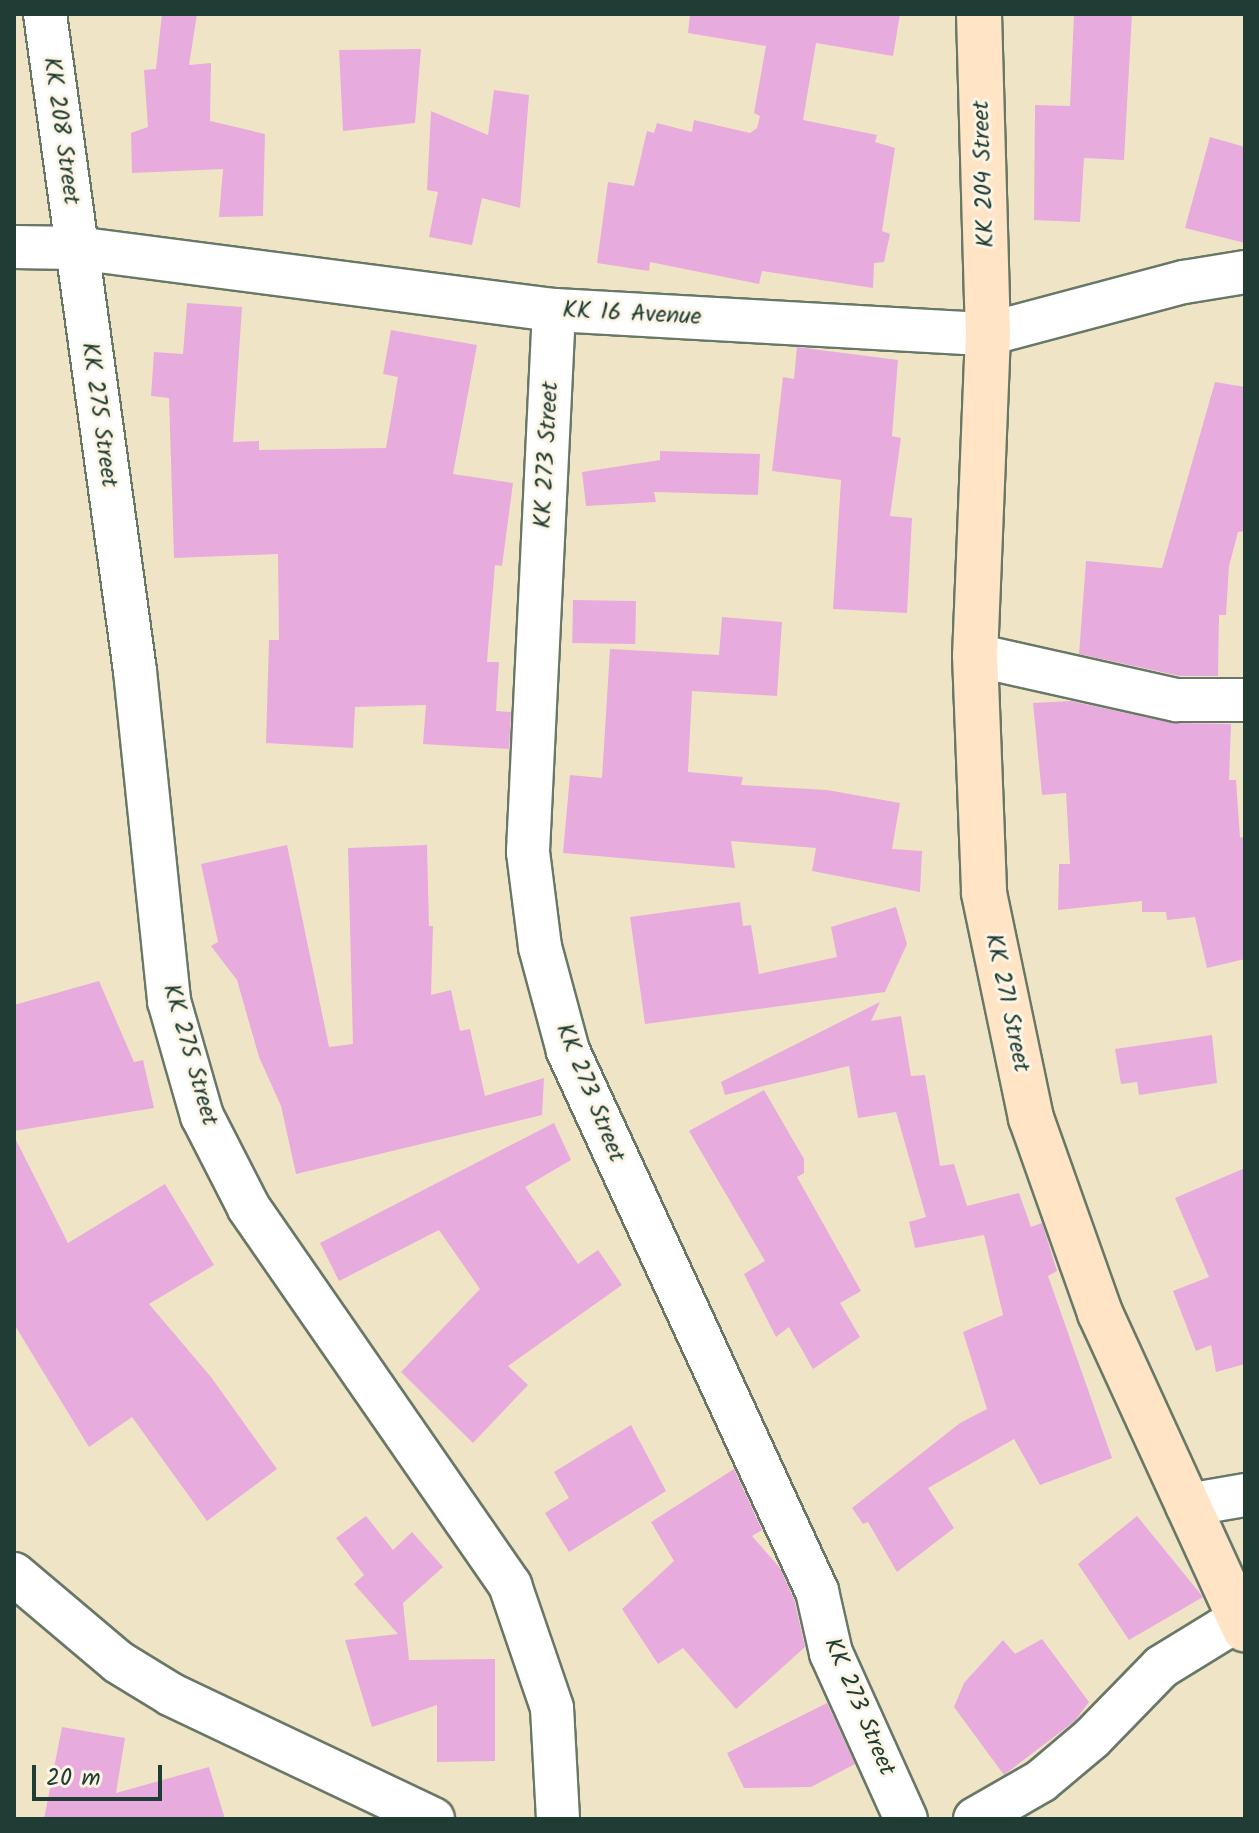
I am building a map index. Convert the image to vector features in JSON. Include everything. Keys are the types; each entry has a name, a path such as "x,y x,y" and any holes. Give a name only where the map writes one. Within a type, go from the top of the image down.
{"street":[{"name":"KK 208 Street","path":"45,14 76,248"},
{"name":"KK 204 Street","path":"979,14 988,334"},
{"name":"KK 16 Avenue","path":"14,247 76,248 554,310 988,334 1184,282 1245,272"},
{"name":"KK 275 Street","path":"76,248 135,671 169,1001 202,1116 249,1208 510,1585 552,1708 558,1819"},
{"name":"KK 273 Street","path":"554,310 528,852 540,947 568,1051 817,1591 831,1653 906,1819"},
{"name":"KK 271 Street","path":"988,334 975,655 984,893 1031,1118 1100,1313 1242,1624"},
{"path":"975,655 1177,700 1245,700"},
{"path":"1187,1505 1245,1495"},
{"path":"14,1574 118,1662 172,1695 433,1819"},
{"path":"975,1819 1041,1781 1092,1738 1161,1667 1242,1624"}],"building":[{"path":"162,14 197,14 189,65 211,63 210,121 265,134 263,216 219,217 223,169 132,173 131,133 148,127 144,70 156,69"},
{"path":"690,14 900,14 893,56 816,43 803,120 877,135 875,142 895,148 882,231 890,234 884,262 874,263 873,288 762,271 759,284 650,262 649,271 597,263 608,182 634,186 647,131 654,133 657,123 692,132 694,120 750,133 757,128 760,116 754,113 766,46 688,33"},
{"path":"1074,14 1132,14 1124,160 1084,158 1080,222 1034,220 1035,105 1070,106"},
{"path":"421,49 415,123 343,131 339,50"},
{"path":"494,90 529,95 520,208 482,198 472,245 429,237 438,192 427,190 431,111 488,135"},
{"path":"1210,137 1245,147 1245,243 1185,228"},
{"path":"187,303 242,307 233,442 259,441 259,450 386,448 398,377 383,374 391,330 477,345 453,474 513,483 502,566 495,565 487,662 499,662 496,711 511,712 509,749 423,744 426,705 355,707 353,748 266,743 269,640 279,640 278,554 174,558 169,398 151,396 154,352 183,354"},
{"path":"797,347 898,360 892,436 901,438 890,516 912,518 907,613 833,609 841,480 772,471 783,377 794,379"},
{"path":"1215,382 1245,387 1245,531 1238,532 1229,566 1226,615 1219,615 1218,676 1180,676 1079,654 1086,561 1162,568"},
{"path":"660,451 760,454 758,495 654,492 656,502 586,506 582,472 660,460"},
{"path":"573,600 636,601 635,644 572,643"},
{"path":"722,617 782,622 777,696 692,691 688,772 743,777 741,785 827,790 900,803 892,849 922,851 920,892 812,871 816,848 731,841 735,868 563,853 570,775 602,778 610,649 719,655"},
{"path":"1071,701 1172,723 1231,724 1229,780 1236,780 1240,838 1245,836 1245,959 1207,968 1195,917 1167,920 1166,912 1142,912 1142,901 1058,910 1059,864 1070,864 1066,793 1042,795 1033,703"},
{"path":"287,845 329,1047 353,1044 348,848 427,845 429,926 433,926 431,995 451,990 460,1031 470,1029 485,1096 544,1078 542,1115 296,1174 281,1106 259,1057 237,980 211,946 218,942 201,864"},
{"path":"740,902 743,926 751,925 759,974 837,957 831,927 896,907 907,944 885,992 645,1024 630,917"},
{"path":"99,981 134,1062 143,1060 154,1108 14,1131 14,1005"},
{"path":"880,1002 871,1021 901,1016 911,1076 925,1075 940,1166 954,1164 967,1206 1019,1193 1031,1227 1042,1223 1057,1271 1048,1276 1112,1458 1040,1485 1014,1439 928,1488 954,1528 897,1572 868,1522 863,1524 852,1508 960,1423 987,1409 963,1332 1003,1315 984,1235 915,1248 909,1222 926,1217 896,1112 858,1118 849,1066 725,1095 721,1082"},
{"path":"1212,1035 1217,1083 1139,1095 1137,1082 1121,1084 1115,1049"},
{"path":"764,1090 804,1159 804,1173 797,1177 861,1291 840,1303 860,1337 813,1369 789,1327 776,1337 744,1274 765,1261 689,1131"},
{"path":"554,1123 571,1160 525,1187 578,1264 598,1250 622,1285 508,1366 528,1385 473,1443 401,1372 480,1289 439,1230 339,1281 320,1243"},
{"path":"14,1136 68,1243 165,1184 214,1265 149,1304 211,1377 277,1469 207,1521 132,1417 89,1447 14,1324"},
{"path":"1245,1168 1245,1364 1216,1372 1211,1345 1196,1351 1173,1291 1209,1277 1175,1198"},
{"path":"631,1425 666,1491 569,1552 545,1513 569,1498 554,1472"},
{"path":"734,1469 762,1530 752,1536 780,1568 794,1599 805,1647 736,1709 683,1648 658,1664 622,1609 674,1561 651,1522"},
{"path":"366,1516 393,1550 412,1532 443,1567 403,1603 409,1660 495,1659 495,1761 437,1762 437,1705 372,1727 345,1640 398,1634 354,1584 364,1575 336,1538"},
{"path":"1137,1516 1203,1597 1129,1640 1078,1564"},
{"path":"1042,1639 1089,1702 1075,1721 1004,1775 954,1707 964,1683 1003,1640 1015,1654"},
{"path":"827,1703 855,1764 811,1787 744,1788 727,1753"},
{"path":"62,1727 125,1738 116,1793 209,1767 225,1819 44,1819"}]}
